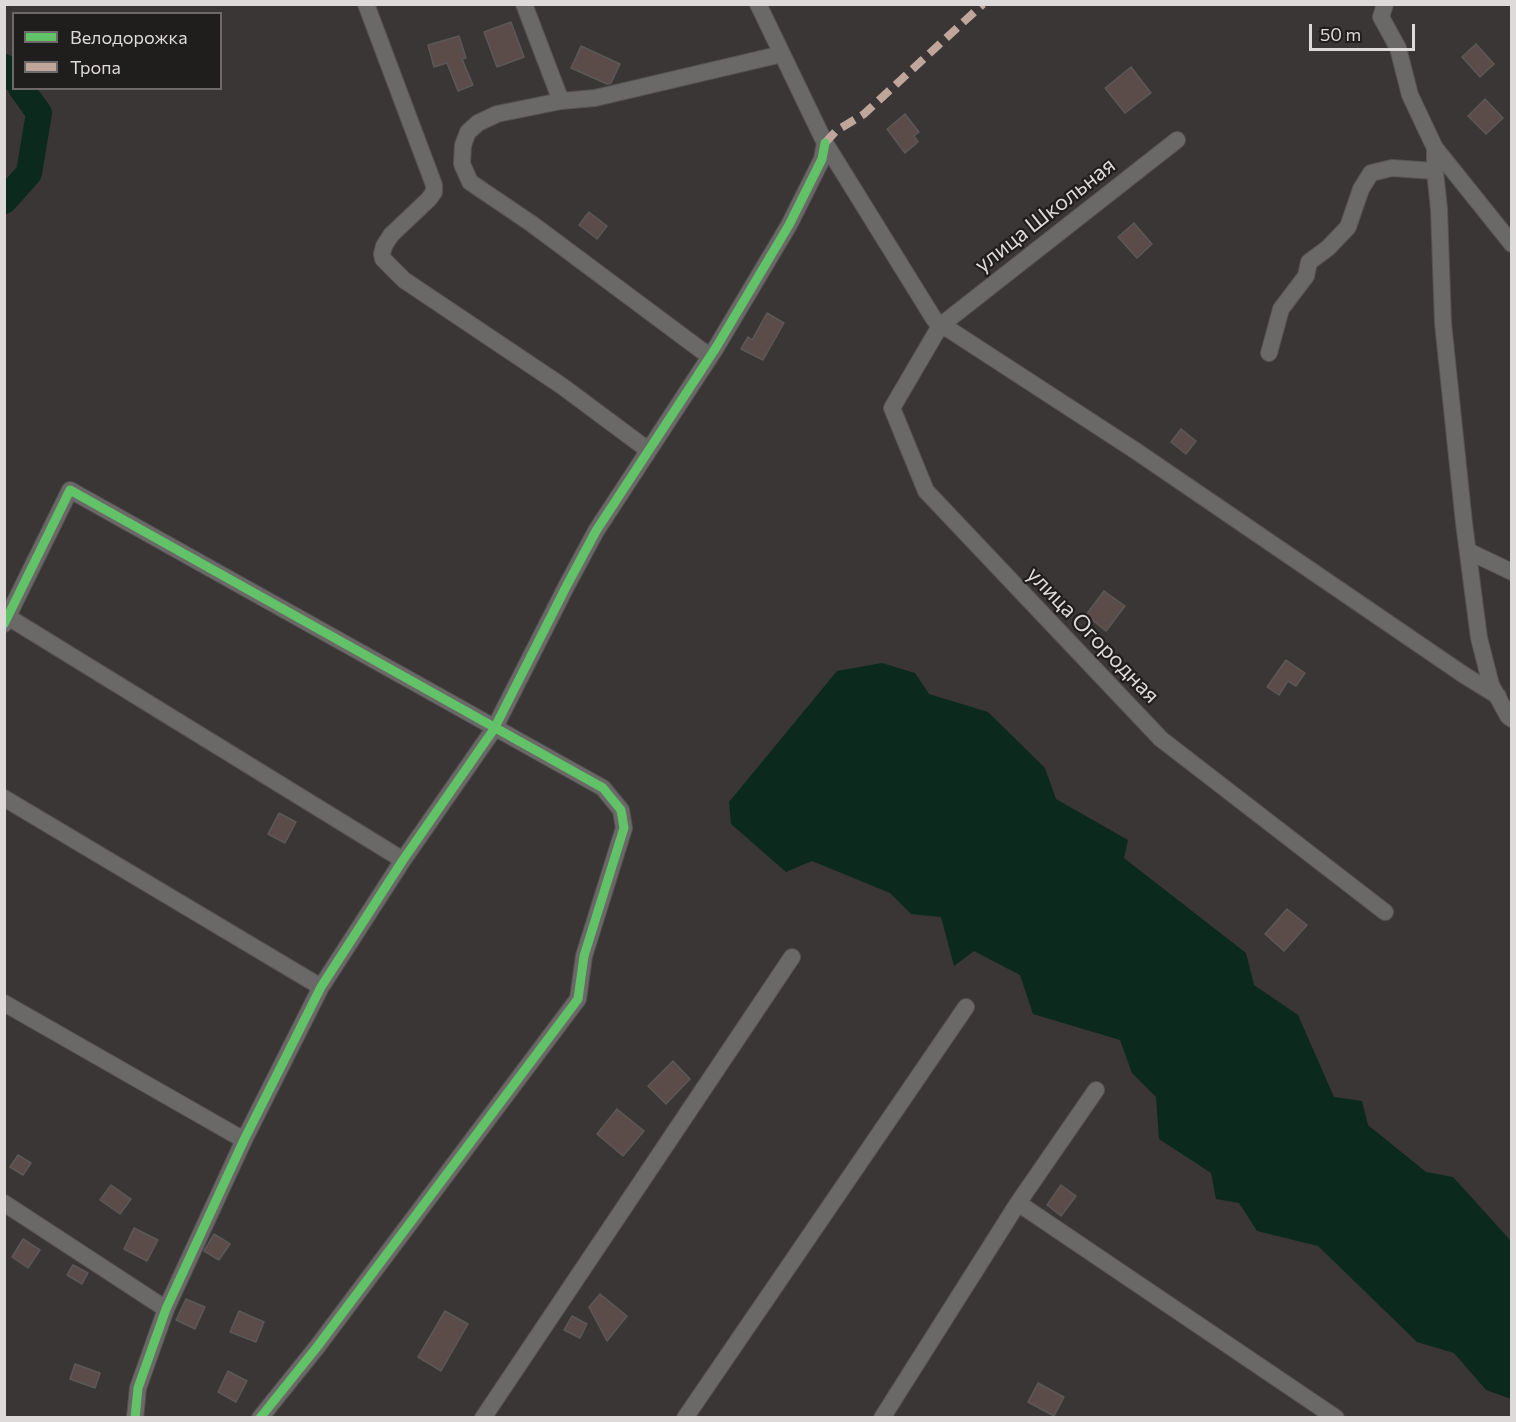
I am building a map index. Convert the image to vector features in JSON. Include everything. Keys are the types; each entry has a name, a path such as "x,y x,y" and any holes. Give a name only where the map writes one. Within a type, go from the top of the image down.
{"street":[{"path":"366,4 434,185 434,192 429,199 392,235 384,246 382,254 384,259 404,280 562,386 648,450"},
{"path":"524,4 561,101"},
{"path":"758,4 825,143 940,326 950,330 1136,451 1464,675 1500,692"},
{"path":"1385,4 1381,17 1398,48 1410,95 1434,148 1512,244"},
{"path":"709,356 532,224 470,182 461,156 465,139 473,127 497,114 561,101 595,98 782,54"},
{"name":"улица Школьная","path":"940,326 1177,140"},
{"path":"135,1418 138,1388 166,1309 244,1140 321,987 403,860 494,729 596,531 717,346 789,225 822,159 825,143"},
{"path":"1434,148 1439,209 1443,323 1479,638 1508,716 1512,719"},
{"path":"1269,353 1281,309 1306,276 1309,262 1328,248 1348,227 1361,189 1371,173 1392,168 1435,171"},
{"name":"улица Огородная","path":"940,326 892,408 926,491 1161,739 1385,912"},
{"path":"260,1418 317,1347 578,999 584,956 624,828 621,810 603,788 70,490 6,620 403,860"},
{"path":"1468,551 1512,572"},
{"path":"4,798 321,987"},
{"path":"483,1418 792,957"},
{"path":"4,1003 244,1140"},
{"path":"685,1418 966,1007"},
{"path":"882,1418 1018,1203 1096,1090"},
{"path":"4,1203 166,1309"},
{"path":"1018,1203 1336,1418"}],"shaded area":[{"path":"882,663 915,673 929,694 988,712 1045,768 1056,799 1128,840 1124,858 1246,953 1254,985 1298,1015 1334,1097 1362,1101 1368,1125 1426,1172 1453,1177 1511,1241 1511,1399 1486,1390 1454,1353 1417,1342 1318,1246 1257,1231 1239,1203 1216,1199 1211,1173 1159,1139 1156,1097 1132,1073 1120,1040 1033,1014 1020,975 974,951 954,966 941,917 911,914 890,893 812,861 786,872 731,824 729,802 837,671"}],"building":[{"path":"511,22 524,57 497,67 484,32"},
{"path":"459,36 466,58 462,59 473,85 458,91 447,63 434,67 428,45"},
{"path":"1476,44 1494,64 1480,77 1462,57"},
{"path":"581,46 620,64 611,83 607,84 571,68"},
{"path":"1131,67 1151,93 1125,113 1105,88"},
{"path":"1485,99 1503,118 1486,134 1468,116"},
{"path":"905,114 919,132 914,136 918,142 905,153 887,129"},
{"path":"589,212 607,226 597,239 579,225"},
{"path":"1134,223 1152,244 1137,258 1118,237"},
{"path":"767,313 784,323 763,360 741,349 748,337 752,340"},
{"path":"1181,429 1196,441 1186,454 1171,442"},
{"path":"1104,591 1125,606 1106,631 1086,615"},
{"path":"1286,660 1305,673 1296,686 1288,681 1279,695 1267,687"},
{"path":"279,813 296,822 285,843 268,834"},
{"path":"1287,909 1307,925 1284,951 1265,934"},
{"path":"673,1061 690,1079 666,1104 648,1086"},
{"path":"617,1109 644,1131 623,1156 597,1134"},
{"path":"18,1155 31,1163 23,1175 10,1167"},
{"path":"111,1185 131,1199 120,1214 100,1200"},
{"path":"1061,1185 1076,1196 1061,1216 1047,1205"},
{"path":"134,1228 158,1240 147,1261 124,1249"},
{"path":"214,1234 230,1244 219,1260 204,1251"},
{"path":"23,1239 40,1250 28,1268 12,1257"},
{"path":"73,1265 88,1273 82,1284 67,1275"},
{"path":"600,1294 627,1316 607,1341 589,1307"},
{"path":"186,1299 205,1307 195,1329 176,1320"},
{"path":"239,1311 264,1322 256,1342 230,1332"},
{"path":"445,1311 468,1324 441,1371 418,1357"},
{"path":"572,1316 587,1324 580,1338 564,1330"},
{"path":"75,1364 100,1373 95,1388 70,1379"},
{"path":"228,1371 247,1381 236,1402 218,1392"},
{"path":"1038,1383 1064,1397 1054,1416 1028,1402"}],"waterway":[{"path":"4,67 12,77"},
{"path":"4,201 29,173 39,113 22,90"}],"marked path":[{"path":"825,143 836,131 864,114 983,4"}],"cycle path":[{"path":"135,1418 138,1388 166,1309 244,1140 321,987 403,860 494,729 596,531 717,346 789,225 822,159 825,143"},
{"path":"4,624 70,490 603,788 621,810 624,828 584,956 578,999 317,1347 260,1418"}]}
